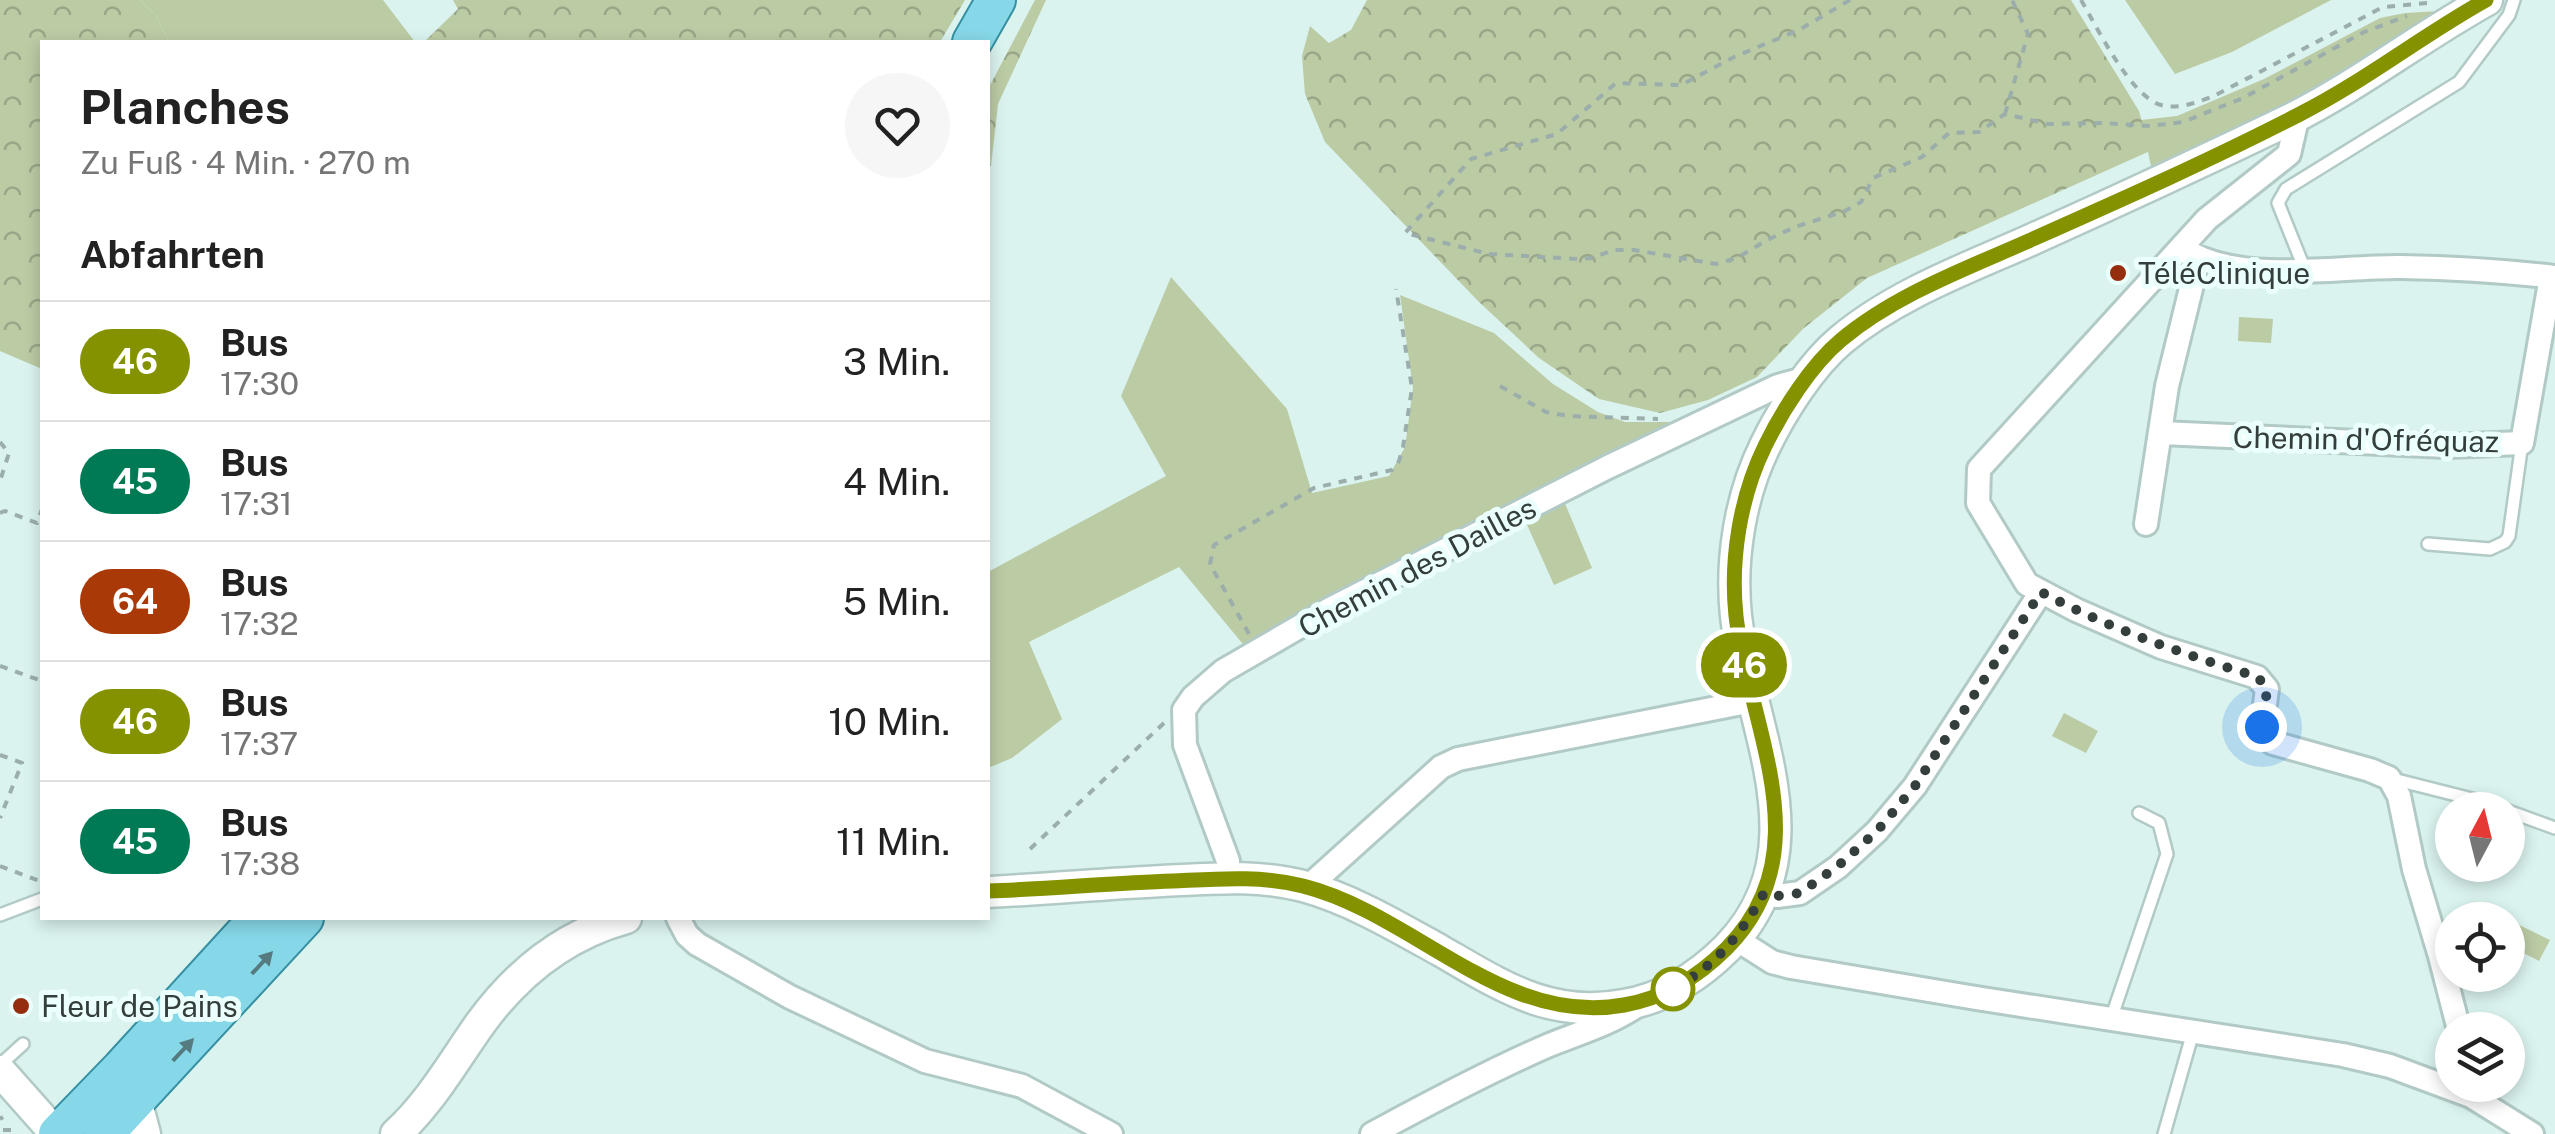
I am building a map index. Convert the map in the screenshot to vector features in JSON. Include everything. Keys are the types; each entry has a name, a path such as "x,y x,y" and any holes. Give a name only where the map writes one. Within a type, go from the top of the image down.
{"main road":[{"path":"973,40 996,0"},
{"path":"57,1134 257,920"},
{"path":"104,1134 140,1117 302,920"}],"street":[{"path":"1372,1134 1520,1058 1596,1029 1685,983 1710,965 1750,918 1772,872 1777,824 1771,773 1752,701 1736,610 1735,564 1745,498 1763,449 1807,378 1838,342 1934,283 2298,115 2486,0"},
{"path":"2146,524 2190,254 2207,219 2290,154 2298,115"},
{"path":"2190,254 1979,469 1978,503 2027,584 2076,610 2161,646 2258,677 2267,690 2262,727 2273,743 2388,778 2399,796 2414,870 2454,1012"},
{"name":"Chemin d'Ofréquaz","path":"2162,433 2450,446 2522,442 2553,277 2500,270 2397,267 2277,272 2239,268 2190,254"},
{"name":"Chemin des Dailles","path":"1184,710 1193,696 1223,671 1330,610 1608,467 1778,386 1807,378"},
{"path":"1764,893 1800,893 1877,831 1915,786 2041,592"},
{"path":"1308,887 1441,766 1458,759 1752,701"},
{"path":"1184,710 1185,744 1228,861"},
{"path":"990,892 1248,878 1308,887 1365,910 1512,992 1549,1004 1598,1008 1648,999"},
{"path":"396,1134 438,1088 508,989 558,947 620,920"},
{"path":"679,920 687,936 697,944 818,1012 925,1062 1022,1086 1111,1134"},
{"path":"1736,938 1772,962 1790,966 2343,1055 2435,1080"},
{"path":"0,1068 57,1134"},
{"path":"2486,1102 2532,1134"}],"lane":[{"path":"2305,270 2278,202 2286,189 2459,82 2510,14 2514,0"},
{"path":"2428,544 2490,549 2505,542 2522,442"},
{"path":"2388,778 2444,792"},
{"path":"2111,1019 2167,854 2159,824 2140,813"},
{"path":"2525,818 2555,828"},
{"path":"0,914 40,899"},
{"path":"2164,1134 2193,1032"},
{"path":"0,1068 22,1044"}],"path":[{"path":"1850,0 1799,30 1681,85 1616,83 1557,134 1472,159 1406,233 1488,254 1578,259 1614,250 1634,250 1716,264 1738,258 1794,227 1845,212 1861,202 1873,178 1922,157 1949,133 1979,132 2005,114 2028,34 2012,0"},
{"path":"2081,0 2112,54 2144,98 2163,106 2190,104 2214,96 2383,7 2432,3"},
{"path":"2005,114 2048,124 2104,122 2150,126 2184,122 2242,98 2364,32 2399,17 2412,16"},
{"path":"1258,652 1210,564 1214,545 1314,488 1392,470 1403,446 1412,388 1396,289"},
{"path":"1500,386 1546,412 1663,419"},
{"path":"0,442 9,453 0,481"},
{"path":"0,513 37,522 40,515"},
{"path":"0,666 40,681"},
{"path":"1030,849 1170,717 1184,710"},
{"path":"0,755 22,764 0,818"},
{"path":"0,866 40,882"},
{"path":"3,1130 12,1130"}],"green space":[{"path":"0,0 140,0 156,16 168,40 40,40 40,368 0,351"},
{"path":"140,0 383,0 413,40 168,40 156,16"},
{"path":"453,0 965,0 941,40 426,40 458,9"},
{"path":"1035,0 1046,0 998,104 991,166 990,85"},
{"path":"1367,0 2071,0 2139,111 2150,151 1867,278 1804,328 1757,377 1708,400 1660,413 1599,399 1539,358 1479,302 1325,142 1305,94 1302,56 1310,26 1329,43 1351,30"},
{"path":"2125,0 2331,0 2232,52 2175,74"},
{"path":"2440,11 2268,113 2151,166 2141,120 2177,116 2264,79 2380,18"},
{"path":"1171,277 1287,409 1312,493 1389,476 1405,447 1413,388 1400,295 1494,333 1553,384 1598,412 1625,422 1671,422 1706,411 1247,649 1179,567 1029,642 1062,719 1012,758 990,767 990,571 1166,476 1121,396"},
{"path":"2239,317 2273,319 2271,343 2238,341"},
{"path":"1564,501 1592,568 1554,585 1524,518"},
{"path":"2064,713 2098,731 2086,753 2052,736"},
{"path":"2525,928 2550,940 2539,961 2525,954"}],"bus line":[{"name":"46","path":"990,891 1204,879 1280,881 1308,887 1365,910 1512,992 1549,1004 1598,1008 1626,1005 1685,983 1710,965 1736,938 1764,893 1772,872 1776,808 1742,653 1735,564 1745,498 1763,449 1807,378 1838,342 1885,310 1934,283 2298,115 2486,0"}],"place":[{"name":"TéléClinique","path":"2118,273"},
{"name":"Fleur de Pains","path":"21,1006"}],"route":[{"path":"1673,989 1667,991 1710,965 1736,938 1764,893 1800,893 1877,831 1915,786 2041,592 2161,646 2258,677 2267,690 2262,727"}]}
